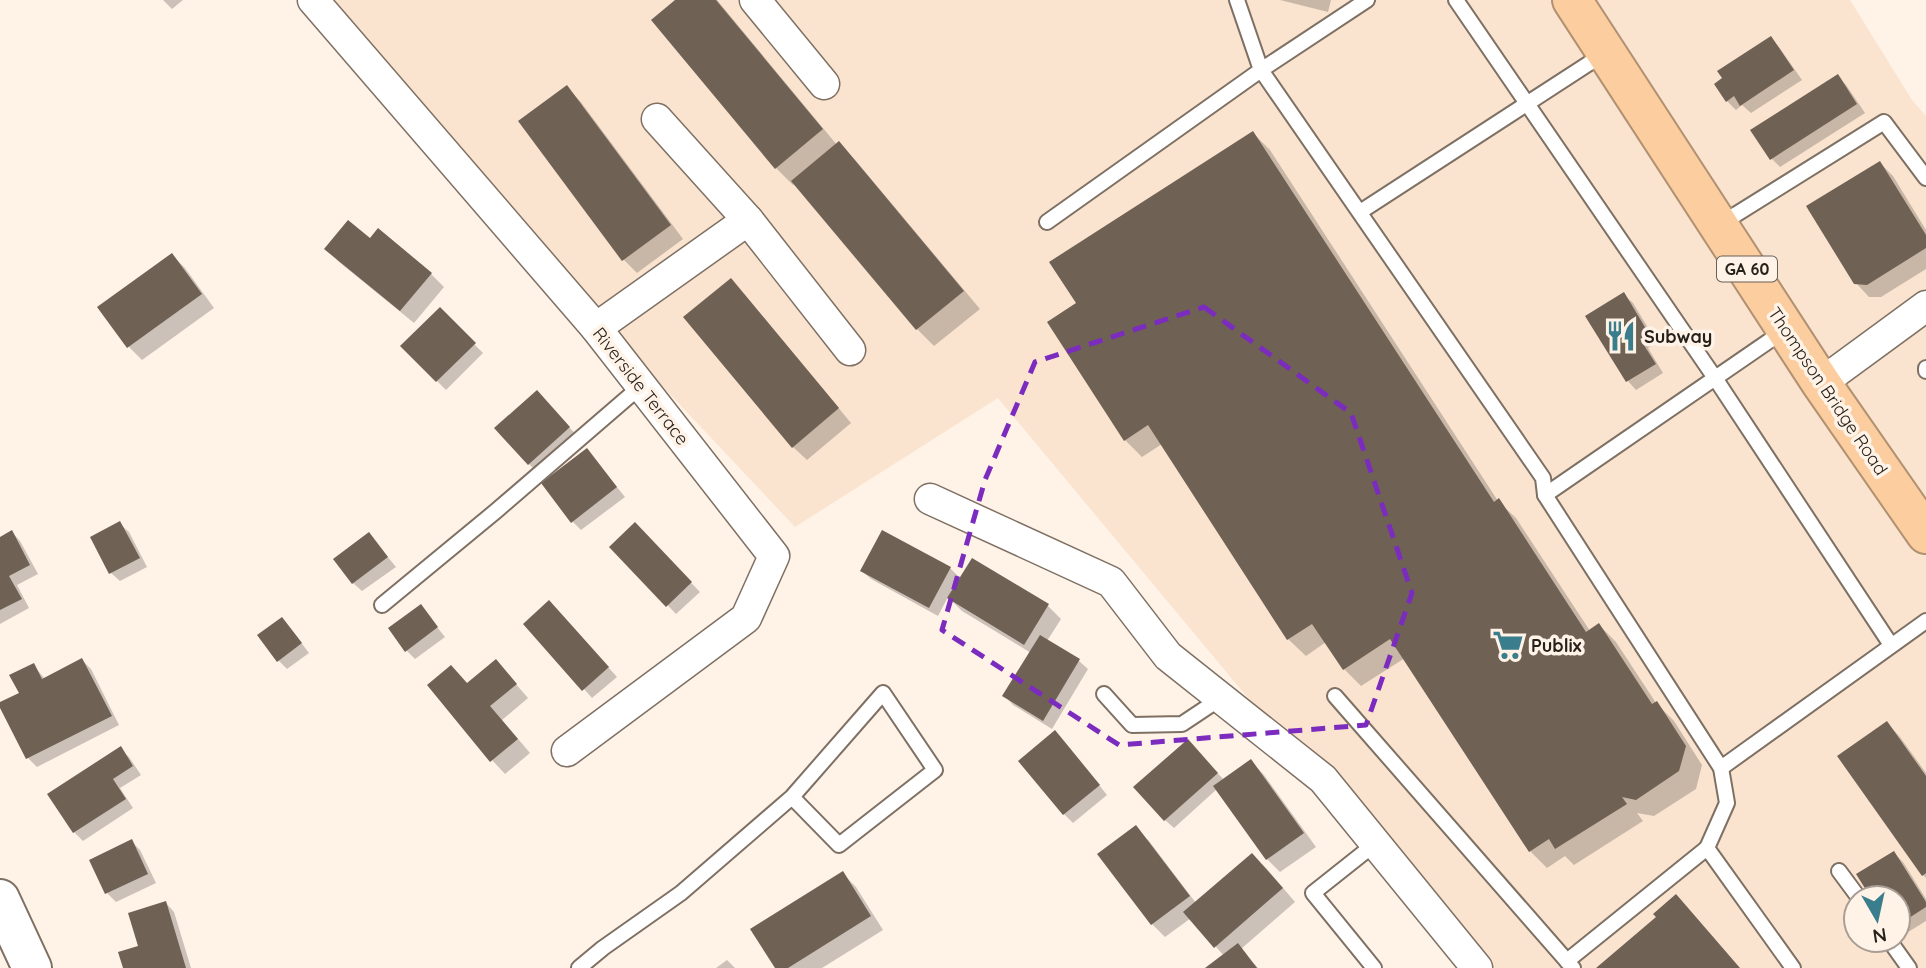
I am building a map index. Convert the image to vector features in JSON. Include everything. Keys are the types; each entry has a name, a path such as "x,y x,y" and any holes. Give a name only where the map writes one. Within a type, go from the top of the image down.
{"highway":[{"name":"Thompson Bridge Road","path":"1572,0 1821,383 1926,534"}],"street":[{"name":"Riverside Terrace","path":"313,0 596,328 774,556 746,618 567,751"},
{"path":"755,0 824,84"},
{"path":"657,119 748,220 850,350"},
{"path":"596,328 748,220"},
{"path":"1821,383 1926,306"},
{"path":"930,499 1111,582 1168,656 1323,779 1477,968"},
{"path":"0,899 32,968"}],"lane":[{"path":"1237,0 1261,70 1543,478 1545,495 1721,768 1727,803 1707,848 1570,965 1335,696"},
{"path":"1047,222 1261,70 1367,0"},
{"path":"1456,0 1715,378 1891,645"},
{"path":"1360,212 1606,52"},
{"path":"1718,226 1884,122 1926,178"},
{"path":"1545,495 1786,329"},
{"path":"382,605 641,386"},
{"path":"1721,768 1926,621"},
{"path":"585,966 603,948 681,893 792,797 883,694 935,770 839,845 792,797"},
{"path":"1104,694 1132,725 1182,724 1221,698"},
{"path":"1374,968 1313,893 1376,843"},
{"path":"1707,848 1793,968"},
{"path":"1839,871 1849,884"}],"highlighted area":[{"path":"1204,307 1351,413 1412,593 1366,725 1119,745 942,630 985,480 1035,362"}],"shaded area":[{"path":"299,0 1850,0 1912,100 1926,116 1926,968 1473,968 998,398 795,527"}],"building":[{"path":"675,0 716,0 823,129 775,169 651,20"},
{"path":"1771,36 1794,70 1740,106 1734,96 1726,102 1714,84 1722,78 1717,71"},
{"path":"1838,74 1857,104 1770,160 1750,130"},
{"path":"567,85 671,225 622,261 518,121"},
{"path":"1253,131 1494,502 1499,498 1586,632 1599,623 1652,704 1657,701 1686,746 1679,771 1636,800 1622,797 1627,804 1555,849 1549,839 1529,852 1390,639 1343,670 1312,624 1287,640 1148,425 1124,441 1047,322 1076,303 1049,262"},
{"path":"839,141 964,291 916,330 791,181"},
{"path":"1880,161 1926,235 1926,248 1867,285 1854,284 1806,206"},
{"path":"348,220 370,238 378,228 432,273 400,311 324,249"},
{"path":"172,253 202,294 127,348 97,307"},
{"path":"731,278 839,408 792,448 683,317"},
{"name":"Subway","path":"1624,292 1649,334 1640,339 1656,364 1626,382 1585,316"},
{"path":"440,307 476,343 436,382 400,346"},
{"path":"537,390 570,427 528,465 494,428"},
{"path":"587,448 617,487 571,523 541,483"},
{"path":"120,521 140,558 109,574 90,537"},
{"path":"635,522 692,582 666,607 609,547"},
{"path":"12,530 30,565 9,576 22,599 0,610 0,537"},
{"path":"882,530 951,567 929,608 860,571"},
{"path":"369,532 388,557 352,584 333,559"},
{"path":"972,558 1049,604 1024,645 947,598"},
{"path":"549,600 609,667 582,691 523,624"},
{"path":"421,604 438,627 405,652 388,628"},
{"path":"282,617 302,643 277,662 257,635"},
{"path":"1040,635 1080,659 1043,721 1002,696"},
{"path":"82,658 112,716 26,759 0,708 0,702 19,693 9,675 34,663 42,679"},
{"path":"496,659 517,684 490,706 518,739 490,762 427,685 451,665 467,683"},
{"path":"1887,721 1926,776 1926,873 1922,876 1837,756"},
{"path":"1055,730 1100,785 1063,815 1018,761"},
{"path":"1188,739 1218,773 1164,821 1133,787"},
{"path":"121,746 133,766 113,779 126,799 73,833 47,794"},
{"path":"1251,759 1304,833 1266,860 1213,786"},
{"path":"1136,825 1190,896 1151,925 1097,854"},
{"path":"132,839 148,874 105,894 89,860"},
{"path":"1894,851 1926,902 1926,907 1912,916 1912,884 1862,884 1856,874"},
{"path":"1252,853 1283,888 1214,948 1183,912"},
{"path":"843,871 871,916 788,968 775,968 750,929"},
{"path":"1676,894 1740,968 1596,968 1656,917 1653,914"},
{"path":"166,901 186,968 123,968 118,952 138,946 128,913"},
{"path":"1238,943 1257,968 1205,968"}],"place":[{"name":"Subway","path":"1621,336"},
{"name":"Publix","path":"1508,645"}]}
